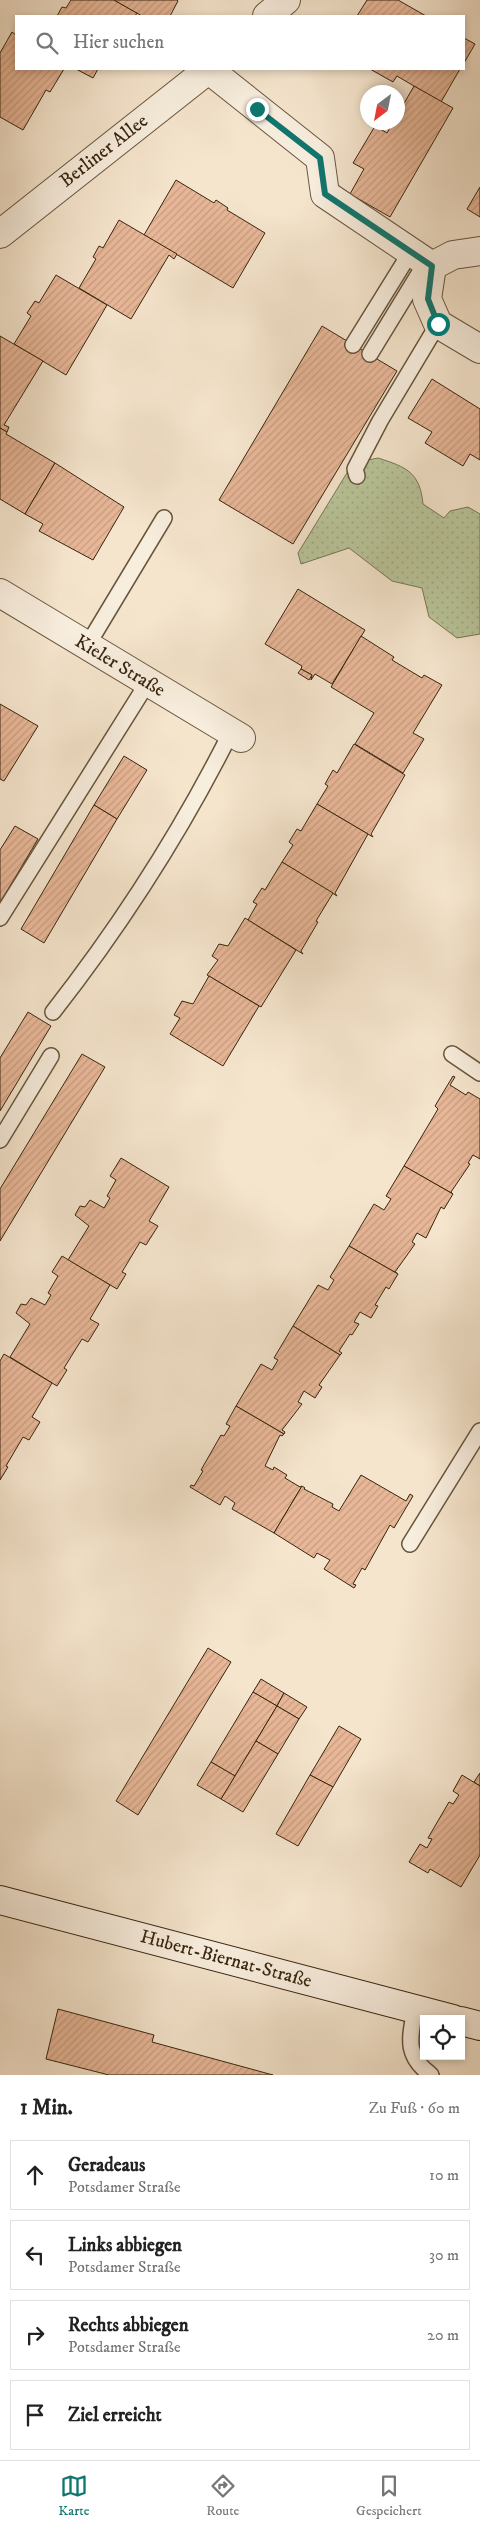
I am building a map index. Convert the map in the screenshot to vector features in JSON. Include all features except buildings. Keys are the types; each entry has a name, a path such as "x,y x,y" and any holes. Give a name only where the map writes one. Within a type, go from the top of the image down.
{"street":[{"path":"269,15 286,0"},
{"name":"Berliner Allee","path":"1,230 208,70"},
{"path":"210,70 320,158 325,194 423,260 480,251"},
{"path":"423,260 428,299 438,324 480,349"},
{"name":"Kieler Straße","path":"0,593 236,735"},
{"name":"Hubert-Biernat-Straße","path":"0,1900 415,2009 469,2020"}],"lane":[{"path":"354,345 423,260"},
{"path":"370,354 423,260"},
{"path":"357,476 355,469 378,425 438,324"},
{"path":"87,646 164,518"},
{"path":"0,918 148,682"},
{"path":"53,1012 104,944 236,735"},
{"path":"452,1054 480,1073"},
{"path":"0,1140 51,1056"},
{"path":"410,1544 480,1431"},
{"path":"415,2009 409,2042 414,2058 431,2075"}],"green space":[{"path":"378,458 396,464 410,472 419,485 423,504 444,518 450,511 468,507 480,514 480,634 457,638 429,617 422,588 392,581 349,548 301,564 298,553 353,463"}],"route":[{"path":"257,109 320,158 325,194 397,245 432,266 428,299 438,324"}]}
